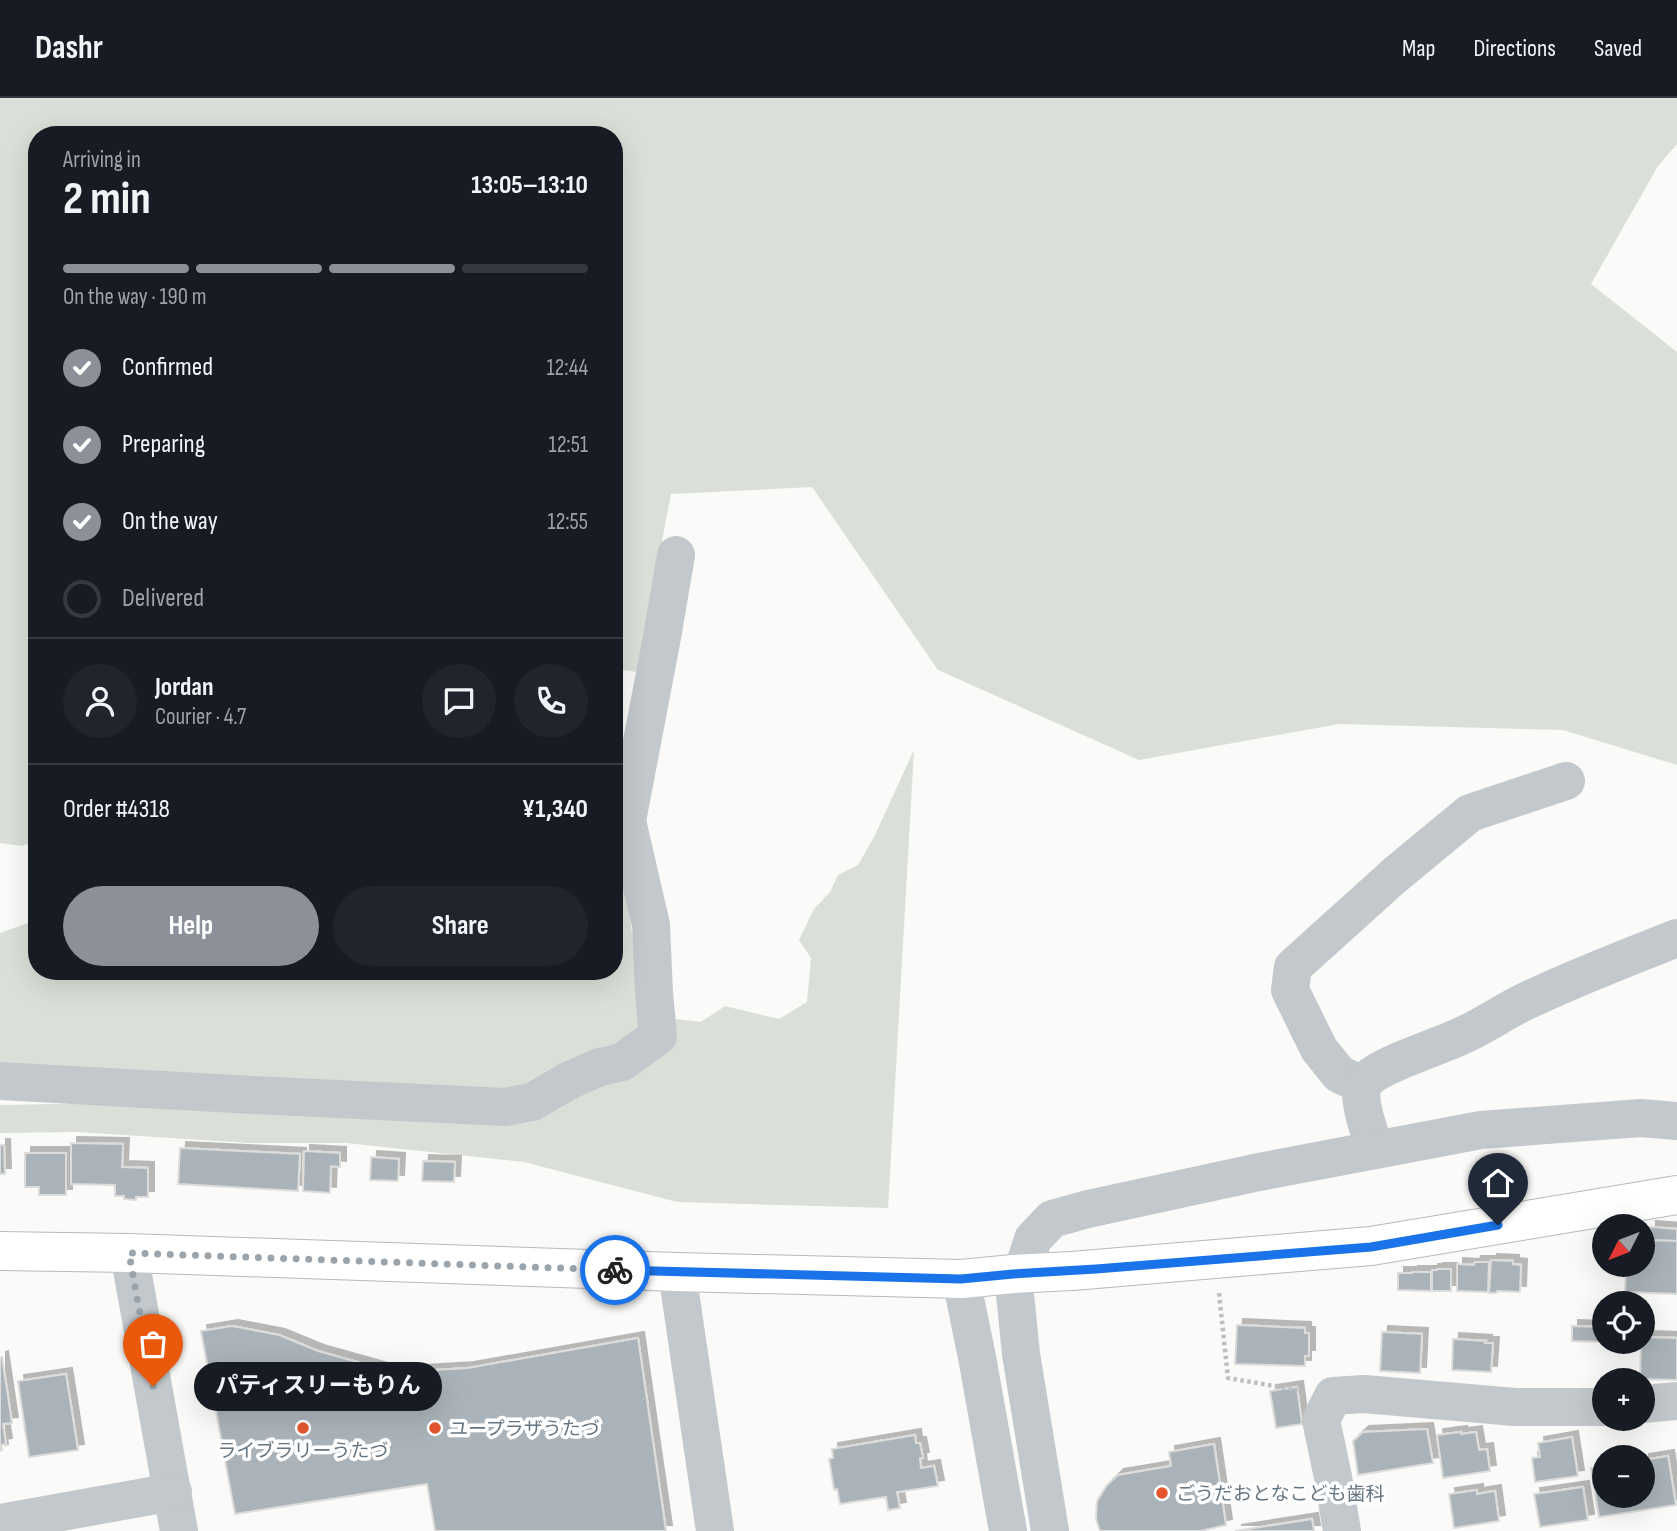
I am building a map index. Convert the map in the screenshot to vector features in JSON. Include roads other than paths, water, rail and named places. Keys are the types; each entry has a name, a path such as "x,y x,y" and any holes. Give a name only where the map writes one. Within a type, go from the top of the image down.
{"main road":[{"path":"0,1251 961,1279 1371,1247 1677,1195"}],"street":[{"path":"0,1082 505,1107 532,1102 570,1080 600,1067 622,1062 658,1036 650,925 627,821 676,555"},
{"path":"1362,1086 1339,1074 1319,1049 1290,990 1293,967 1395,874 1470,813 1566,780"},
{"path":"1375,1150 1361,1100 1362,1086 1370,1077 1393,1064 1460,1037 1519,1005 1677,937"},
{"path":"1050,1531 1021,1353 1017,1273 1033,1239 1052,1219 1259,1172 1481,1130 1642,1118 1677,1122"},
{"path":"129,1253 178,1531"},
{"path":"677,1272 715,1531"},
{"path":"961,1279 1008,1531"},
{"path":"1342,1531 1321,1420 1333,1396 1364,1394 1515,1407 1592,1407"},
{"path":"1655,1403 1677,1401"},
{"path":"0,1523 173,1492"}],"place":[{"name":"パティスリーもりん","path":"153,1386"},
{"name":"ライブラリーうたづ","path":"303,1428"},
{"name":"ユープラザうたづ","path":"435,1428"},
{"name":"ごうだおとなこども歯科","path":"1162,1493"}]}
